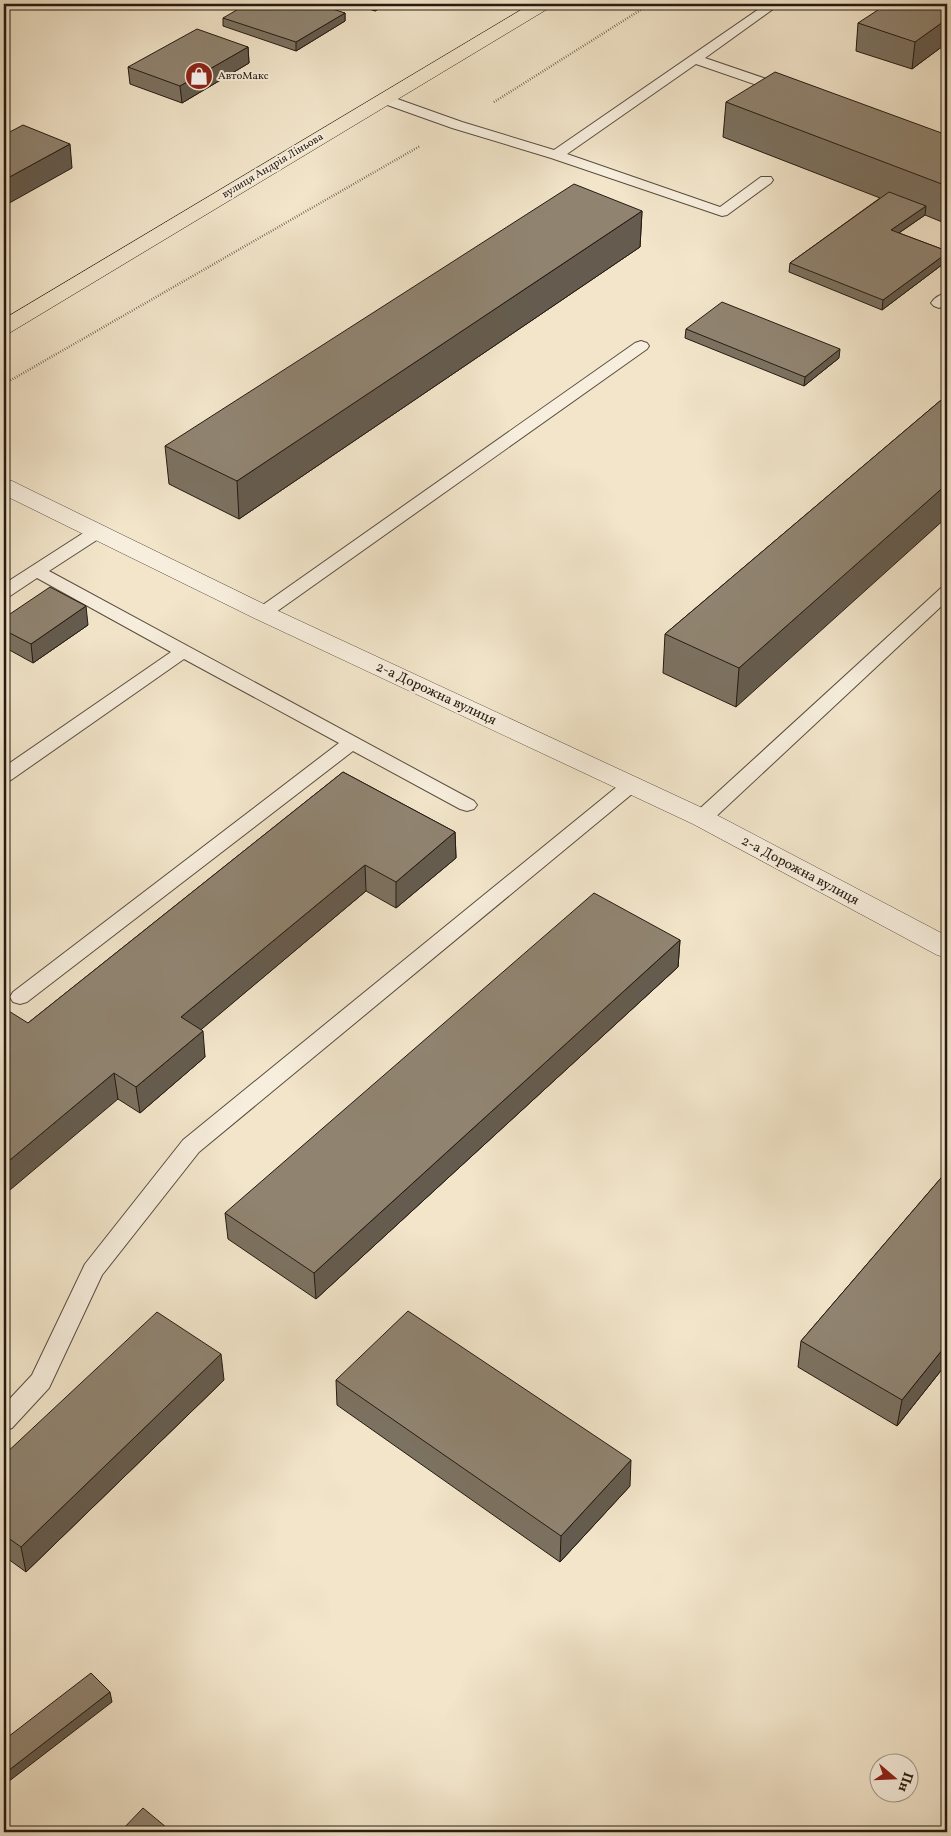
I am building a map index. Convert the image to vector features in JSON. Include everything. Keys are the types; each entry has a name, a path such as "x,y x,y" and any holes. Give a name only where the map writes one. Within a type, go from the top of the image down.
{"main road":[{"name":"вулиця Андрія Ліньова","path":"4,328 543,4"}],"street":[{"name":"2-а Дорожна вулиця","path":"4,486 263,613 702,818 947,948"}],"lane":[{"path":"556,155 774,4"},
{"path":"694,60 797,95"},
{"path":"384,99 457,125 556,155 722,212 766,180"},
{"path":"263,613 641,346"},
{"path":"4,592 97,532"},
{"path":"36,571 182,652 467,805"},
{"path":"702,818 947,592"},
{"path":"4,776 182,652"},
{"path":"20,997 351,743"},
{"path":"4,1421 41,1382 93,1270 191,1146 631,785"}],"path":[{"path":"4,384 457,125 650,4"}],"building":[{"path":"247,4 317,4 345,13 296,42 223,18"},
{"path":"887,4 947,4 947,19 915,42 858,23"},
{"path":"197,29 248,47 180,86 128,67"},
{"path":"775,72 947,135 947,186 726,102"},
{"path":"23,125 70,144 4,180 4,135"},
{"path":"574,184 642,211 237,481 165,446"},
{"path":"889,192 926,206 891,230 947,251 947,253 883,300 790,263"},
{"path":"722,302 840,349 805,377 686,329"},
{"path":"947,395 947,484 739,668 665,634"},
{"path":"50,587 86,606 31,644 4,630 4,618"},
{"path":"343,772 455,832 396,882 365,865 181,1017 203,1031 136,1087 114,1073 4,1165 4,1008 28,1023"},
{"path":"594,893 680,940 314,1273 225,1213"},
{"path":"947,1171 947,1344 902,1400 801,1341"},
{"path":"408,1311 631,1460 561,1536 336,1380"},
{"path":"157,1312 221,1354 21,1547 4,1535 4,1455"},
{"path":"91,1673 110,1692 4,1774 4,1740"},
{"path":"143,1808 172,1832 120,1832"}],"place":[{"name":"АвтоМакс","path":"199,76"}]}
